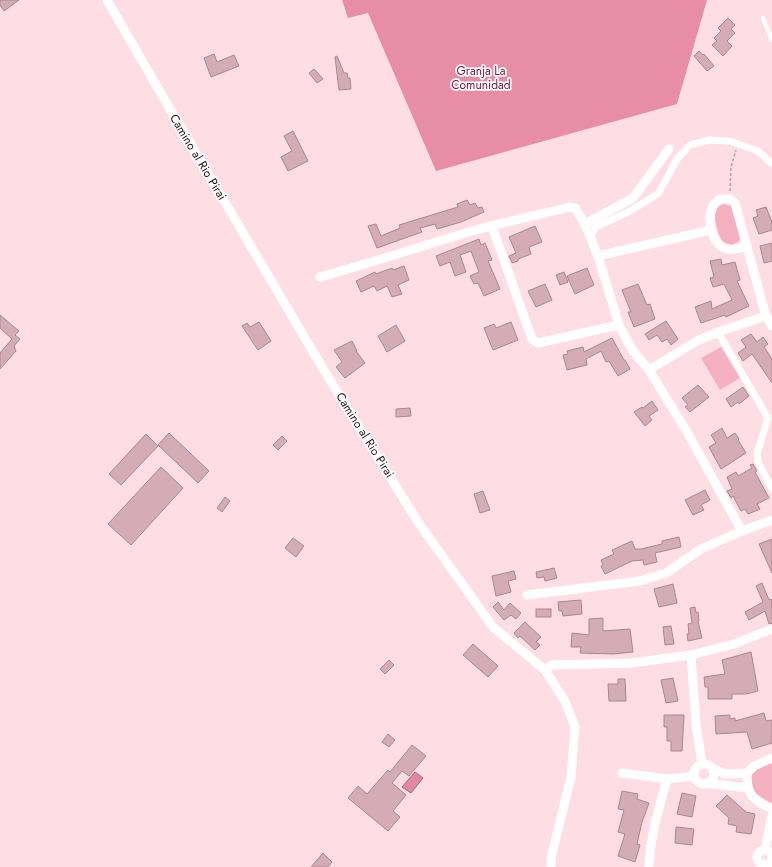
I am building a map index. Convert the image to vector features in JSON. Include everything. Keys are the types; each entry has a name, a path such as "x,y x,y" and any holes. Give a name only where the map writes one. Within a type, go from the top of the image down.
{"street":[{"name":"Camino al Rio Pirai","path":"107,0 158,90 322,367 418,522 493,627 545,670 565,701 575,727 571,777 551,858 551,867"},
{"path":"590,236 596,227 628,212 658,194 678,158 690,145 709,140 730,140 758,151 772,164"},
{"path":"585,224 633,198 669,149"},
{"path":"747,246 727,249 721,246 715,239 711,230 711,218 713,206 720,199 730,199 735,203 747,246 766,316 772,326"},
{"path":"320,276 528,216 570,207 575,208 585,224 598,256 619,325 634,351 649,370 686,430 742,531"},
{"path":"492,226 532,339 538,343 551,341 619,325"},
{"path":"598,256 711,230"},
{"path":"649,370 697,341 718,332 766,316"},
{"path":"718,332 768,418 757,454 758,462 772,489"},
{"path":"527,595 640,581 666,573 701,549 772,520"},
{"path":"545,670 552,665 631,663 691,655 734,644 772,630"},
{"path":"691,655 696,724 702,764"},
{"path":"747,788 698,781 694,776 696,767 702,764 708,765 725,774 747,773 754,766 772,758"},
{"path":"706,783 713,777 714,774 712,768"},
{"path":"622,773 667,779 694,776"},
{"path":"747,773 747,788 754,799 772,809"},
{"path":"649,867 649,858 655,825 667,779"},
{"path":"769,853 766,845 772,816"},
{"path":"769,853 762,850 758,853 758,861 765,865 769,864 772,859"}],"lane":[{"path":"763,18 772,40"}],"path":[{"path":"730,199 731,167 739,144"}],"shaded area":[{"path":"723,204 731,206 741,235 739,241 732,245 723,243 717,228 715,216 716,211 718,207"},
{"path":"721,347 740,378 720,390 701,358"},
{"path":"772,762 772,803 763,799 755,792 750,779 756,770"},
{"path":"415,772 423,778 411,793 402,787"}],"green space":[{"name":"Granja La Comunidad","path":"342,0 707,0 677,104 436,171 368,13 348,18"}],"building":[{"path":"0,0 19,0 4,11 0,5"},
{"path":"728,18 735,25 731,29 735,33 727,41 732,46 723,56 712,45 717,41 714,38 721,31 718,28"},
{"path":"699,51 703,55 704,54 714,66 707,71 694,56"},
{"path":"214,54 217,62 234,55 239,66 211,77 204,58"},
{"path":"337,56 344,73 347,73 348,78 350,78 351,89 339,90 335,57"},
{"path":"314,69 323,79 317,83 309,73"},
{"path":"293,131 308,161 288,171 281,157 292,151 284,136"},
{"path":"467,200 470,205 475,203 478,208 482,207 484,212 461,222 437,229 435,224 420,228 422,232 377,248 368,226 376,224 381,236 400,228 399,225 458,207 457,204"},
{"path":"766,207 772,222 772,230 759,234 753,218 758,216 756,210"},
{"path":"535,226 542,242 529,247 531,254 512,263 509,256 516,253 509,237"},
{"path":"479,239 481,245 485,243 492,260 488,261 500,289 484,296 478,283 474,284 470,276 479,272 471,251 460,255 466,272 455,276 450,262 440,266 436,256"},
{"path":"772,243 772,261 764,263 760,246"},
{"path":"721,259 722,265 735,262 740,280 737,281 749,306 726,317 725,315 701,323 695,307 711,301 712,309 732,300 724,284 713,287 710,278 714,277 710,261"},
{"path":"404,266 409,280 398,285 402,294 392,297 387,286 377,291 374,286 361,292 356,281 375,272 376,274 392,268 393,270"},
{"path":"587,268 594,285 575,294 567,276"},
{"path":"564,272 568,282 560,285 556,275"},
{"path":"545,284 552,300 536,307 528,291"},
{"path":"638,284 647,305 650,304 655,319 634,327 628,312 631,312 622,290"},
{"path":"0,315 19,331 15,335 20,339 14,346 16,351 0,369 0,353 12,339 0,328"},
{"path":"666,321 678,339 671,345 667,339 662,342 657,335 649,340 645,334"},
{"path":"259,322 271,341 258,350 242,326 247,323 250,327"},
{"path":"511,322 518,340 493,350 484,328 494,324 496,328"},
{"path":"396,325 405,341 387,352 378,336"},
{"path":"751,334 757,342 763,337 768,344 764,347 772,359 772,383 752,354 743,361 738,353 746,347 741,340"},
{"path":"612,338 630,369 618,376 609,361 606,362 601,351 586,359 587,365 567,370 563,355 568,354 567,351 583,347 584,352"},
{"path":"352,341 356,351 365,363 345,378 336,367 342,362 334,350"},
{"path":"698,385 709,397 690,412 685,407 688,405 682,398"},
{"path":"743,387 749,396 739,404 738,402 731,407 726,399"},
{"path":"652,401 658,410 649,416 652,420 645,426 634,412 642,407 643,408"},
{"path":"410,408 411,416 396,417 396,409"},
{"path":"722,428 727,438 735,433 746,453 721,469 709,447 716,443 711,435"},
{"path":"169,433 209,471 198,483 158,445"},
{"path":"146,434 158,446 121,485 109,474"},
{"path":"282,436 287,441 278,450 273,445"},
{"path":"753,464 757,471 755,472 769,498 757,504 760,509 748,514 745,509 741,511 733,496 731,498 727,491 732,489 727,477 736,472 738,476 752,468 750,465"},
{"path":"161,467 183,488 131,545 108,524"},
{"path":"705,490 710,500 701,505 704,510 693,515 685,500"},
{"path":"483,491 490,510 480,513 474,494"},
{"path":"225,497 230,501 222,512 217,508"},
{"path":"679,537 681,547 655,553 657,562 644,565 643,560 632,561 605,574 601,566 603,565 601,560 614,554 612,550 632,541 635,549 641,549 662,544 662,541"},
{"path":"293,538 304,546 296,557 285,548"},
{"path":"772,539 772,573 759,544"},
{"path":"554,568 557,578 545,581 544,577 537,578 536,572"},
{"path":"514,571 516,579 508,581 511,592 496,596 492,576"},
{"path":"762,583 769,600 772,599 772,623 769,624 765,611 749,620 745,612 763,602 756,586"},
{"path":"673,584 677,603 659,607 654,589"},
{"path":"581,600 582,614 563,616 562,611 559,611 558,602"},
{"path":"498,602 504,610 510,603 521,613 516,619 511,615 504,620 493,607"},
{"path":"695,607 696,613 698,612 698,621 702,638 688,641 688,624 692,623 690,608"},
{"path":"536,609 551,609 551,617 536,617"},
{"path":"603,618 603,631 630,629 633,652 613,654 580,653 581,647 571,647 572,633 589,635 589,619"},
{"path":"525,622 541,637 536,642 540,645 535,650 520,636 518,638 514,633"},
{"path":"671,626 674,644 665,645 663,627"},
{"path":"473,644 498,666 488,677 463,655"},
{"path":"751,652 758,691 746,694 732,694 732,699 708,699 708,687 705,687 704,677 725,674 722,660"},
{"path":"389,660 394,665 385,674 380,669"},
{"path":"673,678 678,701 666,703 661,680"},
{"path":"618,679 625,679 626,701 609,701 608,684 618,684"},
{"path":"764,713 766,721 772,720 772,743 752,749 747,732 716,734 715,716 730,715 730,719 735,718 735,721"},
{"path":"664,715 684,715 682,751 671,751 671,741 667,741 667,727 664,727"},
{"path":"388,734 395,740 389,747 382,742"},
{"path":"412,745 426,756 409,776 402,771 392,783 406,795 393,811 400,817 388,831 348,798 358,786 367,794 388,770 390,772"},
{"path":"622,791 638,794 637,799 649,803 642,822 637,844 640,845 635,862 618,856 625,834 618,832 624,810 618,809"},
{"path":"682,793 696,796 692,817 677,814"},
{"path":"727,795 746,812 755,814 751,834 736,832 737,826 728,824 729,818 716,806"},
{"path":"676,827 694,829 692,845 675,843"},
{"path":"323,853 332,862 328,867 311,867"}]}
